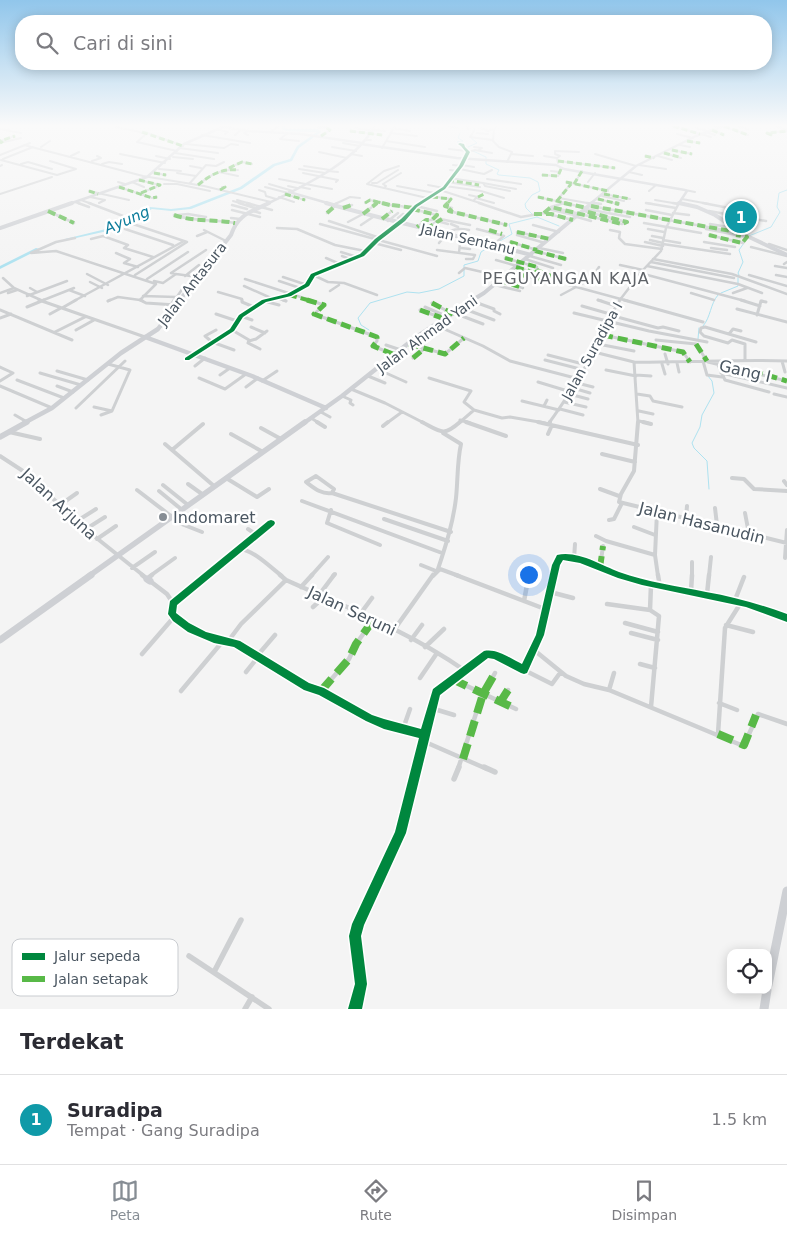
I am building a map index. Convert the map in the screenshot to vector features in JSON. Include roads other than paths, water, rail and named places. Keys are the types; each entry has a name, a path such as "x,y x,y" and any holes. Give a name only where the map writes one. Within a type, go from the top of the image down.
{"street":[{"path":"51,173 57,175 63,173"},
{"path":"133,173 147,177 221,188 226,191 271,202"},
{"path":"0,228 139,180 154,173"},
{"path":"155,173 166,175"},
{"path":"177,173 196,176"},
{"path":"190,183 198,173"},
{"path":"198,185 204,178 216,173"},
{"path":"224,173 238,176"},
{"path":"303,173 338,180 336,182"},
{"name":"Jalan Antasura","path":"0,436 52,408 108,364 160,327 232,234 235,223 239,218 258,210 325,173"},
{"path":"369,183 381,173"},
{"path":"369,183 377,183 391,173"},
{"path":"384,188 386,186 383,184 400,173"},
{"path":"187,360 232,330 241,316 264,300 289,295 307,285 313,275 357,257 398,224 414,208 444,187 455,173"},
{"path":"542,175 558,176 559,173"},
{"path":"556,201 584,173"},
{"path":"595,173 695,192"},
{"path":"588,182 595,173"},
{"name":"Jalan Ahmad Yani","path":"0,640 171,516 351,390 435,325 495,285 628,173"},
{"path":"636,173 642,174"},
{"path":"0,194 52,177"},
{"path":"483,183 491,178 511,181"},
{"path":"279,179 332,189"},
{"path":"449,179 475,180"},
{"path":"449,179 516,188"},
{"path":"449,179 480,186"},
{"path":"487,179 521,184"},
{"path":"139,180 173,186 182,182"},
{"path":"152,183 156,181"},
{"path":"118,182 126,184"},
{"path":"132,182 142,184 140,186 144,187"},
{"path":"566,182 608,191"},
{"path":"369,183 384,188 450,201"},
{"path":"483,183 485,186 510,191"},
{"path":"177,184 210,191"},
{"path":"268,184 305,200"},
{"path":"141,194 160,185"},
{"path":"428,185 480,191 484,194 504,198"},
{"path":"649,191 656,185"},
{"path":"288,186 310,189"},
{"path":"397,186 435,193"},
{"path":"119,187 152,198 157,197"},
{"path":"265,187 289,192"},
{"path":"259,190 266,192 266,196 294,202"},
{"path":"440,190 494,203"},
{"path":"663,243 666,227 687,192 685,190"},
{"path":"88,191 129,200"},
{"name":"Jalan Sentanu","path":"289,192 382,220 494,244 530,255"},
{"path":"484,194 472,202 522,217 584,211 630,217"},
{"path":"469,195 476,198"},
{"path":"428,197 436,198 438,196 451,199 450,201"},
{"path":"538,196 564,203 584,211 622,224 627,222 584,211 560,198"},
{"path":"602,196 630,199"},
{"path":"602,196 624,201"},
{"path":"602,196 619,204"},
{"path":"90,197 106,200 98,203"},
{"path":"327,213 334,206 350,197 360,198"},
{"path":"81,200 123,216"},
{"path":"237,200 258,210"},
{"path":"374,206 365,203 370,200 391,205 438,211"},
{"path":"655,200 729,208"},
{"path":"233,201 258,210"},
{"path":"450,201 445,206 452,208"},
{"path":"75,202 89,207"},
{"path":"348,222 363,214 378,202"},
{"path":"680,202 705,210 766,221"},
{"path":"544,214 549,208 564,203"},
{"path":"584,211 601,204"},
{"path":"646,204 689,215"},
{"path":"232,205 258,210 272,210"},
{"path":"343,208 352,205"},
{"path":"455,206 449,211 507,225"},
{"path":"414,208 437,215 432,220 421,218"},
{"path":"549,208 629,213 747,236"},
{"path":"232,210 260,217"},
{"path":"515,214 521,210"},
{"path":"646,210 674,212"},
{"path":"705,210 737,228 747,236 787,255"},
{"path":"48,211 74,223"},
{"path":"382,220 392,211"},
{"path":"584,211 591,221"},
{"path":"388,221 398,213"},
{"path":"398,218 402,214 408,215"},
{"path":"217,219 184,219 173,215 203,217 217,219 235,223"},
{"path":"360,225 373,217"},
{"path":"231,218 239,218"},
{"path":"420,234 441,219 470,225"},
{"path":"417,228 426,220"},
{"path":"329,221 378,239"},
{"path":"437,221 458,226 456,228"},
{"path":"496,223 489,230 502,234"},
{"path":"644,223 701,233"},
{"path":"133,224 167,233 187,243 135,275"},
{"path":"320,224 437,256"},
{"path":"710,224 737,228"},
{"path":"533,225 559,232"},
{"path":"277,228 282,226 309,233 331,243 365,251"},
{"path":"439,243 446,234 456,228 469,230"},
{"path":"706,228 742,233"},
{"path":"125,229 173,246"},
{"path":"477,229 504,236 494,244"},
{"path":"526,229 522,233 517,234 545,243"},
{"path":"648,229 664,232"},
{"path":"610,230 620,232 619,238 624,243 680,243"},
{"path":"197,236 206,231 226,241"},
{"path":"522,233 550,239"},
{"path":"91,239 103,236 129,246 123,248 153,257"},
{"path":"652,236 663,243"},
{"path":"709,236 742,243 747,236"},
{"path":"459,253 460,243 464,237"},
{"path":"75,238 56,242 31,253 56,251 162,284 176,274"},
{"path":"650,240 730,254"},
{"path":"62,309 184,241"},
{"path":"510,242 566,259"},
{"path":"645,242 663,243"},
{"path":"727,250 711,248 703,242 735,246"},
{"path":"374,243 401,250"},
{"name":"Jalan Suradipa I","path":"548,434 551,424 577,383 603,335 610,314 663,243"},
{"path":"768,245 773,243"},
{"path":"768,245 787,250"},
{"path":"751,247 787,255"},
{"path":"461,248 470,249"},
{"path":"198,277 171,273 206,250"},
{"path":"437,250 475,255 473,259 466,259"},
{"path":"537,250 563,253"},
{"path":"147,279 188,252"},
{"path":"341,252 357,257"},
{"path":"116,253 130,259 124,262 138,267"},
{"path":"530,255 561,265"},
{"path":"342,256 352,260"},
{"path":"326,258 340,264"},
{"path":"505,258 553,268"},
{"path":"496,260 556,279 536,270 537,268 523,261"},
{"path":"652,260 734,278"},
{"path":"652,260 732,274 787,294"},
{"path":"185,276 199,265"},
{"path":"620,265 643,270"},
{"path":"647,266 748,288 762,293"},
{"path":"775,266 787,268"},
{"path":"561,296 591,279 598,267"},
{"path":"459,273 466,268 504,277"},
{"path":"510,272 545,281"},
{"path":"127,273 156,284 140,300"},
{"path":"640,273 760,306"},
{"path":"87,274 108,284"},
{"path":"776,274 787,277"},
{"path":"313,275 339,285"},
{"path":"749,275 787,286"},
{"path":"283,277 307,285"},
{"path":"3,278 27,296 260,379 323,410 330,417"},
{"path":"244,279 324,305 314,314 375,336 377,341 373,346 395,355"},
{"path":"53,280 58,284"},
{"path":"27,296 66,281"},
{"path":"279,281 300,288"},
{"path":"500,281 523,288"},
{"path":"572,281 569,285 576,288 703,322"},
{"path":"90,282 102,288"},
{"path":"330,291 344,283 377,295"},
{"path":"495,285 520,292"},
{"path":"244,286 271,298"},
{"path":"695,287 690,294 714,300"},
{"path":"30,288 37,292"},
{"path":"27,307 74,288"},
{"path":"171,305 183,288"},
{"path":"733,293 748,288"},
{"path":"8,293 16,289"},
{"path":"0,293 16,289"},
{"path":"68,289 85,296"},
{"path":"218,292 242,299 242,302 254,307"},
{"path":"108,301 118,296 146,303 176,306"},
{"path":"143,296 176,297"},
{"path":"277,298 286,301"},
{"path":"264,300 279,306"},
{"path":"598,300 616,306"},
{"path":"472,301 494,309 494,311 500,314"},
{"path":"757,315 761,301 766,302"},
{"path":"50,314 78,302"},
{"path":"432,303 450,315"},
{"path":"582,306 658,328 663,327 679,331"},
{"path":"425,307 483,324"},
{"path":"462,308 494,320"},
{"path":"737,309 787,322"},
{"path":"0,310 72,340"},
{"path":"420,310 450,315"},
{"path":"574,312 649,331 707,342"},
{"path":"0,318 11,314"},
{"path":"216,314 238,321"},
{"path":"241,316 252,320"},
{"path":"55,332 85,317"},
{"path":"76,330 94,320"},
{"path":"435,325 510,361 579,379"},
{"path":"249,341 256,339 266,332 251,327"},
{"path":"734,335 728,343 704,336 700,330 705,327 734,335 756,342"},
{"path":"729,334 733,329 741,331"},
{"path":"216,330 205,336 212,342 234,350"},
{"path":"232,330 249,341 248,343 260,348"},
{"path":"603,335 683,352 690,362"},
{"path":"409,344 447,354 464,338"},
{"path":"656,340 696,344 705,361 707,375 722,375 787,388"},
{"path":"732,340 745,344 745,359"},
{"path":"598,344 634,351"},
{"path":"386,345 401,350"},
{"path":"413,358 424,349"},
{"path":"594,352 634,362 668,364 705,361"},
{"path":"666,354 668,364"},
{"path":"548,355 587,365"},
{"path":"195,366 205,358"},
{"path":"769,392 727,381 717,363 745,359 787,361"},
{"path":"545,360 584,370"},
{"path":"76,408 125,361"},
{"name":"Gang I","path":"705,361 787,381"},
{"path":"782,361 785,372"},
{"path":"609,520 614,519 620,500 632,478 638,445 639,411 634,362"},
{"path":"677,363 679,372"},
{"path":"101,416 112,411 130,370 108,364"},
{"path":"662,364 666,374"},
{"path":"0,367 13,373 0,381"},
{"path":"220,375 230,368"},
{"path":"378,369 406,382"},
{"path":"606,370 636,376 651,376"},
{"path":"57,371 88,380"},
{"path":"246,387 277,371"},
{"path":"40,373 81,385"},
{"path":"199,378 225,389 246,374"},
{"path":"368,376 385,383"},
{"path":"430,378 471,391 472,393 464,402 474,410 502,418 512,417 551,424 638,445"},
{"path":"17,380 64,398"},
{"path":"538,382 571,391 590,393"},
{"path":"577,383 592,387"},
{"path":"0,386 52,408"},
{"path":"58,386 73,392"},
{"path":"351,390 429,425 462,446 457,461 456,497 448,541 437,570 424,592 394,630"},
{"path":"571,391 588,399"},
{"path":"637,394 650,396 653,401 682,407"},
{"path":"774,394 787,397"},
{"path":"342,396 352,400 350,403 353,406"},
{"path":"544,406 548,400"},
{"path":"522,401 584,415"},
{"path":"564,402 586,407"},
{"path":"94,407 112,411"},
{"path":"443,433 449,432 460,420 474,410"},
{"path":"639,411 653,414"},
{"path":"383,426 402,412"},
{"path":"15,415 27,422"},
{"path":"311,418 325,427"},
{"path":"460,420 506,436"},
{"path":"639,421 650,424"},
{"path":"172,450 203,424"},
{"path":"261,428 281,439"},
{"path":"9,432 40,439"},
{"path":"231,434 263,452"},
{"path":"165,444 214,486"},
{"path":"602,454 635,462"},
{"name":"Jalan Arjuna","path":"0,456 17,464 116,556 167,594 173,603"},
{"path":"332,493 334,489 316,476 306,482 316,490 328,494 332,493 451,532"},
{"path":"226,478 257,497 269,489"},
{"path":"732,478 744,478 750,487 754,489 787,491"},
{"path":"163,484 188,504"},
{"path":"188,484 202,494"},
{"name":"Jalan Hasanudin","path":"600,489 620,500 657,512 786,543"},
{"path":"137,490 171,516"},
{"path":"159,492 181,509"},
{"path":"60,505 77,493"},
{"path":"302,501 331,510 442,553"},
{"path":"686,518 687,506"},
{"path":"715,508 717,525"},
{"path":"77,521 96,509"},
{"path":"331,510 328,523 380,545"},
{"path":"657,512 655,555 660,587"},
{"path":"745,514 750,534"},
{"path":"86,529 105,517"},
{"path":"384,519 448,541"},
{"path":"179,523 202,532"},
{"path":"271,524 173,603 171,610 174,617 209,637 226,640 257,656 307,686 321,691 369,718 404,729 463,759 495,772"},
{"path":"97,539 116,526"},
{"path":"634,527 655,535"},
{"path":"248,529 257,535"},
{"path":"785,558 787,530"},
{"path":"596,536 606,541 655,555"},
{"path":"574,559 575,544"},
{"path":"600,568 603,546"},
{"name":"Jalan Seruni","path":"242,549 259,558 286,580 374,619 464,670"},
{"path":"132,568 155,552"},
{"path":"301,587 328,557"},
{"path":"524,670 534,650 546,616 558,559 564,557 651,585 735,600 787,618"},
{"path":"707,594 710,557"},
{"path":"148,580 175,558"},
{"path":"691,592 692,562"},
{"path":"421,565 437,570 442,569 546,609"},
{"path":"312,607 322,596 335,574"},
{"path":"735,600 744,577"},
{"path":"181,691 240,624 286,580"},
{"path":"524,600 527,585"},
{"path":"650,610 651,585"},
{"path":"550,592 573,598"},
{"path":"361,613 372,598"},
{"path":"718,734 726,625 742,602"},
{"path":"607,604 650,610 659,616 656,668 651,707"},
{"path":"142,654 174,617"},
{"path":"321,691 349,658 356,644 374,619"},
{"path":"625,623 658,632"},
{"path":"726,625 753,632"},
{"path":"412,640 422,626"},
{"path":"425,647 444,629"},
{"path":"631,633 658,640"},
{"path":"246,672 274,635"},
{"path":"534,650 554,665 560,673 584,684 609,690 744,745 758,714 787,724"},
{"path":"420,678 437,653"},
{"path":"355,1009 361,984 355,936 358,924 400,833 408,809 423,738 436,692 483,657 492,654 550,684 554,683 560,673"},
{"path":"640,664 656,668"},
{"path":"454,779 463,759 482,694 496,673"},
{"path":"609,690 614,673"},
{"path":"452,679 516,709"},
{"path":"501,701 508,690"},
{"path":"719,703 737,710"},
{"path":"431,708 454,716"},
{"path":"404,729 410,709"},
{"path":"772,965 787,891"},
{"path":"214,972 241,920"},
{"path":"189,956 269,1009"},
{"path":"764,1009 766,994"},
{"path":"245,1009 252,996"}],"waterway":[{"name":"Ayung","path":"67,239 111,229 151,208 171,210 190,208 241,188 262,173"},
{"path":"497,173 499,175 530,178 538,182 540,191 532,195 525,204 526,208 533,215"},
{"path":"749,236 771,227 780,212 777,207 779,193 787,190"},
{"path":"500,241 512,234 509,224 537,217 559,226"},
{"path":"739,275 738,273 743,262 739,250 744,243"},
{"path":"369,330 361,325 358,318 370,303 407,292 419,293 439,289 464,276 464,265 478,261 481,252 492,245"},
{"name":"Ayung","path":"0,268 38,249"},
{"path":"721,293 738,286 738,278"},
{"path":"703,326 718,295"},
{"path":"698,339 699,328"},
{"path":"708,376 712,381 714,393 702,415 700,427 692,443 694,448 707,461 709,489"}],"place":[{"name":"Suradipa","path":"741,217"},
{"name":"Indomaret","path":"163,517"}],"district":[{"name":"PEGUYANGAN KAJA","path":"566,278"}]}
